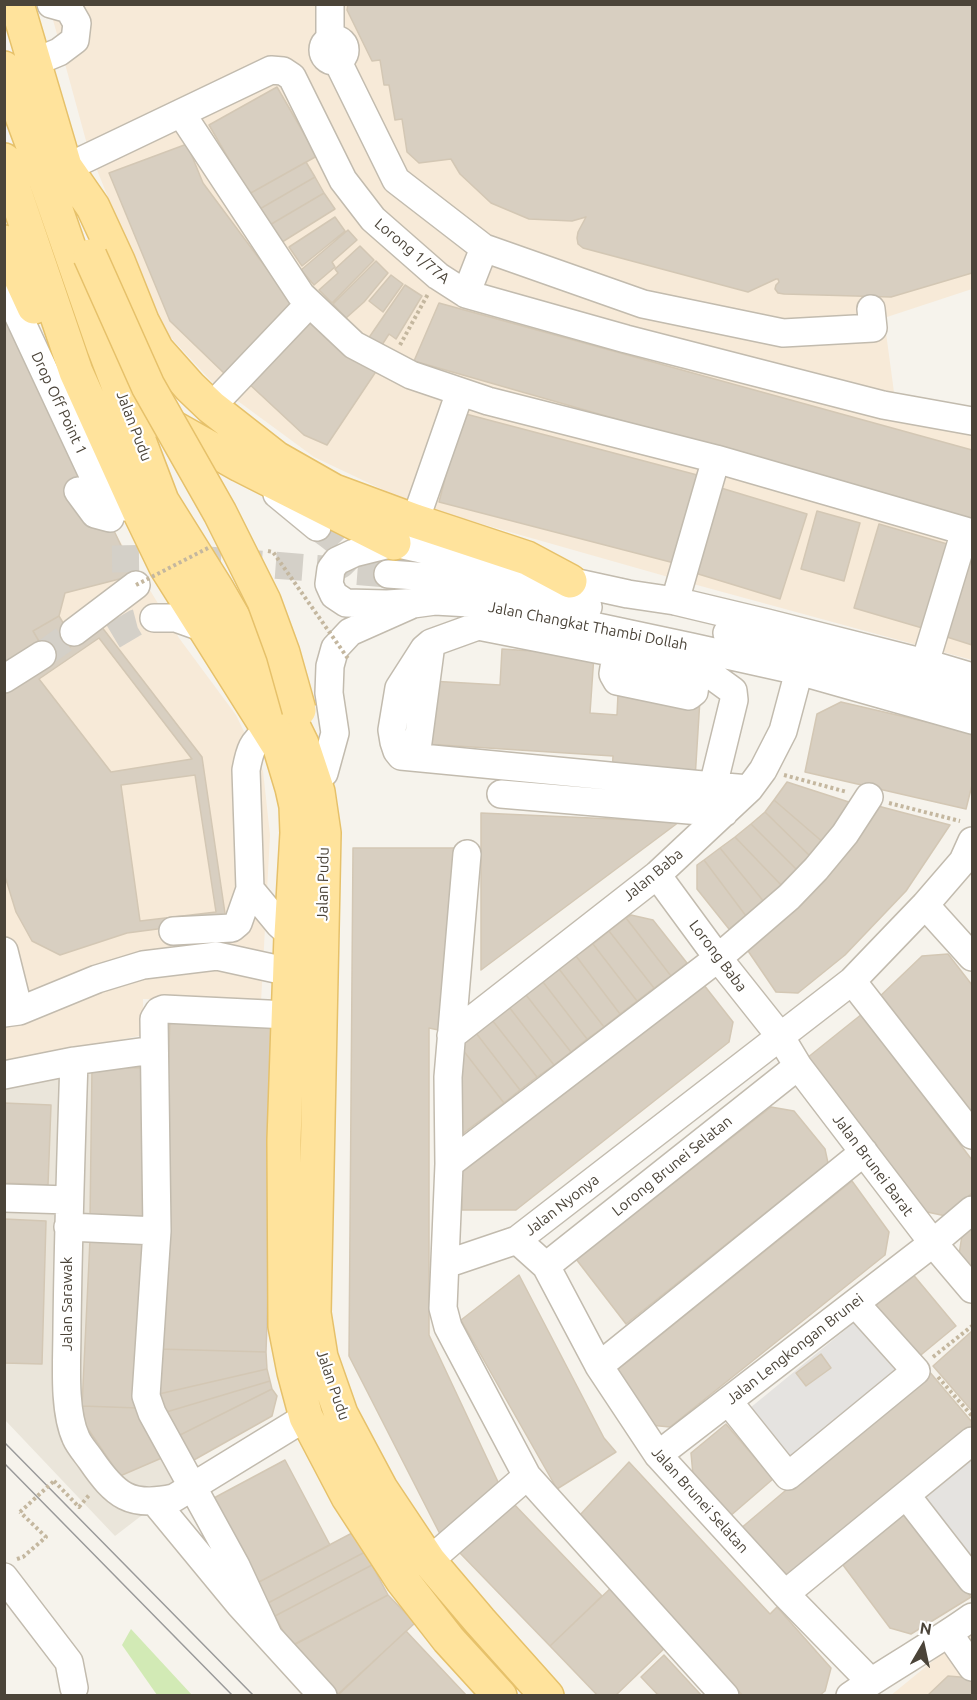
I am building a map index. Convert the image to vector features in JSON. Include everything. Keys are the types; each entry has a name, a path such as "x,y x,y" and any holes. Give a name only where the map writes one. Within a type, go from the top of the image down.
{"main road":[{"path":"24,6 20,65 66,168 90,256 148,386 220,513 264,600 283,652 299,710 324,772 324,833"},
{"name":"Jalan Pudu","path":"20,65 46,181 104,348 162,501 217,589 275,689 302,744 318,792 324,833 314,1313 321,1356 341,1414 381,1489 429,1561 548,1695"},
{"name":"Jalan Pudu","path":"4,160 76,372 166,567 280,748 296,806 297,833 284,1140 285,1326 306,1417 348,1497 402,1580 448,1639 500,1695"},
{"path":"66,168 93,207 142,321 157,350 211,407 276,458 334,491 399,546"},
{"path":"4,242 47,336 91,443 142,537 166,567"},
{"path":"104,348 151,415 240,465 399,546 527,558 570,581"}],"street":[{"path":"20,65 59,52 75,40 77,23 69,9 51,4"},
{"path":"66,168 271,70 288,74 320,67 333,69 330,4"},
{"path":"288,74 315,54 334,55"},
{"path":"334,55 396,180 484,248 643,304 783,333 872,319"},
{"name":"Lorong 1/77A","path":"288,74 343,180 373,219 438,276 466,294 626,339 883,405 972,421"},
{"path":"182,113 301,295 354,345 389,364 411,375 488,401 716,459 969,532 925,663"},
{"path":"466,294 484,248"},
{"name":"Drop Off Point 1","path":"4,285 106,503 130,515"},
{"path":"211,407 309,304"},
{"path":"399,546 460,392"},
{"path":"675,602 716,459"},
{"path":"240,465 317,526"},
{"path":"78,491 95,514 130,515"},
{"path":"435,601 387,604 346,603 334,595 329,584 332,569 337,561 360,551 399,546 458,579 539,595 657,625 711,675 733,691 734,700 713,786"},
{"path":"570,581 767,623 972,677"},
{"path":"74,632 136,585"},
{"name":"Jalan Changkat Thambi Dollah","path":"324,772 335,733 329,693 330,666 334,648 350,632 413,604 435,601 508,608 618,642 694,659 799,671 972,720"},
{"path":"154,618 176,618 204,628"},
{"path":"694,659 694,692 689,696 617,681 613,674 618,642 478,626 431,643 424,649 399,688 392,730 394,742 401,756 416,758 749,789"},
{"path":"727,633 842,661 972,699"},
{"path":"4,679 42,655"},
{"name":"Jalan Baba","path":"451,1036 657,875 749,789 763,770 783,731 799,671"},
{"path":"173,931 232,928 238,923 250,889 246,770 255,741 268,730"},
{"path":"501,794 724,813"},
{"path":"449,1164 718,958 789,897 845,834 869,797"},
{"name":"Jalan Nyonya","path":"446,1264 517,1240 852,981 925,905 963,861 972,841"},
{"path":"467,854 448,1077 449,1164 443,1308 448,1326 527,1476 725,1695"},
{"name":"Lorong Baba","path":"657,875 718,958 780,1036"},
{"path":"250,889 291,935"},
{"path":"925,905 972,957"},
{"path":"4,951 12,1012 97,979 143,965 217,956 290,972"},
{"path":"852,981 972,1135"},
{"path":"268,1635 236,1566 191,1487 152,1413 146,1396 157,1231 154,1019 159,1011 164,1009 288,1015"},
{"name":"Jalan Brunei Barat","path":"780,1036 798,1066 933,1243 972,1289"},
{"path":"4,1075 74,1061 154,1050"},
{"name":"Jalan Sarawak","path":"74,1061 68,1227 67,1398 75,1437 102,1476 117,1491 135,1500 155,1502"},
{"name":"Lorong Brunei Selatan","path":"546,1266 798,1066"},
{"path":"599,1366 864,1152"},
{"path":"4,1198 69,1200"},
{"name":"Jalan Lengkongan Brunei","path":"657,1455 933,1243 972,1210"},
{"path":"68,1227 157,1231"},
{"name":"Jalan Brunei Selatan","path":"517,1240 546,1266 599,1366 657,1455 785,1594 860,1688"},
{"path":"728,1401 788,1476 921,1367 855,1303"},
{"path":"306,1417 174,1498 155,1502 240,1605 323,1695"},
{"path":"785,1594 972,1441"},
{"path":"429,1561 527,1476"},
{"path":"906,1495 972,1580"},
{"path":"9,1568 69,1662 74,1688"},
{"path":"860,1688 949,1634 972,1617"},
{"path":"949,1634 972,1667"}],"path":[{"path":"389,364 438,276"},
{"path":"972,1326 921,1367 972,1416"},
{"path":"9,1568 46,1537 20,1512 54,1481 78,1507"}],"shaded area":[{"path":"49,5 972,5 972,289 884,318 898,422 972,433 972,660 415,505 314,457 212,382 161,327 88,148"},
{"path":"4,299 94,498 179,638 236,715 263,771 270,835 261,1002 143,999 144,1035 5,1063"},
{"path":"149,1060 180,1486 115,1536 5,1420 4,1081"},
{"path":"862,1316 905,1367 793,1460 750,1408"},
{"path":"972,1454 972,1561 918,1495"},
{"path":"972,1630 972,1695 890,1696 945,1651"}],"green space":[{"path":"131,1629 192,1695 157,1695 122,1645"}],"building":[{"path":"348,4 972,4 972,273 891,297 784,294 778,293 775,289 779,282 778,279 748,292 583,248 578,244 577,238 586,217 572,221 529,219 491,203 460,174 451,159 419,163 407,152 402,119 395,120 389,85 384,85 380,60 372,61 347,10"},
{"path":"277,87 317,156 249,194 209,125"},
{"path":"187,144 203,183 296,308 227,376 170,321 109,173"},
{"path":"306,162 315,177 258,210 249,194"},
{"path":"315,177 324,193 268,226 258,210"},
{"path":"324,193 335,209 279,244 268,226"},
{"path":"335,217 345,231 302,266 289,247"},
{"path":"348,230 357,240 332,262 335,267 314,285 301,270"},
{"path":"360,246 374,260 332,303 319,290 338,273 335,269"},
{"path":"376,261 388,273 364,302 346,318 333,304"},
{"path":"391,275 403,284 383,312 369,301"},
{"path":"405,285 422,296 396,339 389,334 380,348 368,339"},
{"path":"4,299 135,575 65,593 59,616 33,631 44,650 4,668"},
{"path":"439,303 972,450 972,521 414,361"},
{"path":"310,318 377,370 327,445 304,435 247,382"},
{"path":"462,413 701,476 678,564 439,502"},
{"path":"721,488 807,514 780,599 695,573"},
{"path":"817,511 860,523 844,581 801,569"},
{"path":"879,524 954,546 929,630 854,608"},
{"path":"972,552 972,645 947,637"},
{"path":"59,616 75,643 50,660 33,631"},
{"path":"101,626 202,757 226,920 127,933 60,955 32,941 16,912 4,873 4,692"},
{"path":"99,638 192,759 111,772 39,679"},
{"path":"502,649 594,655 590,713 617,715 618,694 700,699 695,779 612,773 613,756 409,743 413,680 500,685"},
{"path":"841,702 970,732 972,785 966,809 805,772 817,714"},
{"path":"195,775 216,912 140,921 121,785"},
{"path":"787,782 855,804 825,844 774,800"},
{"path":"774,800 825,844 811,857 765,812"},
{"path":"878,806 950,825 906,891 845,955 798,993 776,992 744,945"},
{"path":"765,812 811,857 798,871 751,824"},
{"path":"481,813 679,822 481,970"},
{"path":"751,824 798,871 782,886 735,837"},
{"path":"735,837 782,886 765,903 720,848"},
{"path":"353,848 457,848 448,1032 429,1028 429,1335 499,1484 441,1536 349,1356"},
{"path":"720,848 765,903 746,916 704,860"},
{"path":"704,860 746,916 729,929 697,889 697,865"},
{"path":"631,915 653,920 687,963 671,976 626,918"},
{"path":"626,918 671,976 654,988 609,931"},
{"path":"609,931 654,988 637,1001 593,944"},
{"path":"593,944 637,1001 620,1014 576,956"},
{"path":"948,954 972,985 972,1123 876,1000 922,956"},
{"path":"576,956 620,1014 604,1027 559,969"},
{"path":"559,969 604,1027 587,1039 543,982"},
{"path":"700,980 733,1022 729,1042 516,1210 462,1210 461,1161"},
{"path":"543,982 587,1039 571,1052 526,995"},
{"path":"526,995 571,1052 554,1065 509,1007"},
{"path":"509,1007 554,1065 537,1077 492,1020"},
{"path":"862,1014 972,1160 972,1193 946,1216 927,1212 807,1058"},
{"path":"170,1018 277,1022 266,1352 159,1349"},
{"path":"492,1020 537,1077 520,1090 476,1033"},
{"path":"476,1033 520,1090 504,1103 459,1045"},
{"path":"459,1045 504,1103 454,1140"},
{"path":"92,1067 147,1068 146,1221 90,1220"},
{"path":"4,1103 51,1105 48,1185 4,1183"},
{"path":"771,1107 794,1111 825,1149 828,1163 626,1324 576,1259"},
{"path":"852,1181 889,1232 885,1255 670,1427 649,1425 612,1374"},
{"path":"4,1219 46,1221 42,1364 4,1363"},
{"path":"972,1226 972,1272 959,1255 962,1235"},
{"path":"90,1240 146,1243 138,1408 82,1406"},
{"path":"911,1272 956,1326 916,1359 871,1306"},
{"path":"519,1275 604,1438 616,1452 557,1489 461,1320"},
{"path":"972,1331 972,1411 933,1366"},
{"path":"159,1349 266,1352 267,1369 159,1394"},
{"path":"821,1354 831,1368 806,1386 796,1373"},
{"path":"267,1369 270,1381 163,1413 159,1394"},
{"path":"928,1370 972,1422 972,1429 788,1585 740,1529"},
{"path":"270,1381 272,1389 172,1439 163,1413"},
{"path":"272,1389 277,1396 272,1416 185,1465 172,1439"},
{"path":"82,1406 138,1408 164,1457 120,1476 86,1426"},
{"path":"726,1424 773,1479 729,1517 693,1475 691,1453"},
{"path":"285,1460 330,1545 257,1583 212,1499"},
{"path":"629,1462 770,1614 777,1607 831,1668 825,1691 819,1696 743,1696 579,1516"},
{"path":"511,1501 602,1596 550,1646 458,1551"},
{"path":"905,1506 971,1597 911,1634 890,1628 840,1561"},
{"path":"354,1532 365,1552 268,1603 257,1583"},
{"path":"365,1552 372,1565 275,1616 268,1603"},
{"path":"372,1565 388,1595 291,1646 275,1616"},
{"path":"614,1585 670,1643 615,1696 598,1696 550,1646"},
{"path":"388,1595 415,1623 336,1696 292,1646"},
{"path":"406,1631 467,1696 337,1696"},
{"path":"664,1655 702,1696 659,1696 641,1677"},
{"path":"948,1676 972,1678 972,1696 927,1696"}],"tunnel":[{"path":"317,527 336,541 345,555 346,560 341,565 330,569"},
{"path":"112,559 182,558 388,574"},
{"path":"113,636 135,623 154,618"},
{"path":"42,655 74,632"}],"tram line":[{"path":"4,1442 254,1696"},
{"path":"4,1463 233,1696"}]}
